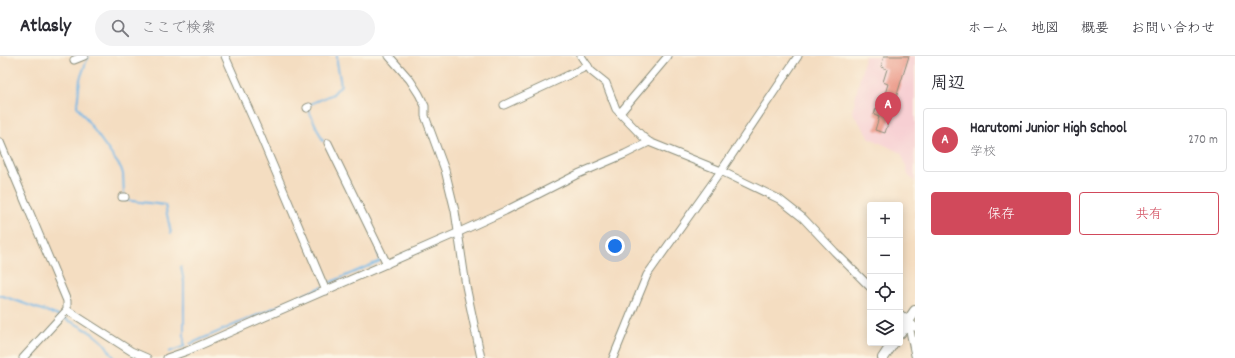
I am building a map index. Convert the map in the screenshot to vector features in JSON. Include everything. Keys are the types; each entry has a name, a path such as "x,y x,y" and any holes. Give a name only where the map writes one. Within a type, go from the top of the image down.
{"main road":[{"path":"908,321 915,311"},
{"path":"883,358 891,346"}],"street":[{"path":"74,60 84,56"},
{"path":"225,56 326,291"},
{"path":"388,56 410,80 420,94 425,106 425,116 445,170 455,211 457,233 466,286 481,358"},
{"path":"581,56 588,66 606,83 616,109 649,142 721,171 778,198 803,218 867,285"},
{"path":"620,113 668,56"},
{"path":"613,358 647,275 721,171 798,56"},
{"path":"504,105 588,66"},
{"path":"0,142 67,301 63,314 23,358"},
{"path":"167,358 187,351 457,233 505,211 578,174 649,142"},
{"path":"328,143 387,264"},
{"path":"63,314 131,351 147,358"},
{"path":"908,321 915,355"}],"shaded area":[{"path":"865,56 915,56 915,182 908,175 901,153 870,138 852,112"}],"building":[{"path":"884,56 909,56 885,133 875,130 879,117 874,115 876,108 880,110 888,84 883,82 887,69 881,67"}],"waterway":[{"path":"308,105 333,94 341,85 337,56"},
{"path":"88,57 80,79 77,106 121,168 123,174 124,196"},
{"path":"308,109 323,141"},
{"path":"124,200 165,205 171,233"},
{"path":"329,283 380,261 378,253"},
{"path":"181,267 184,282 184,346"},
{"path":"190,344 322,287"},
{"path":"0,295 59,316"},
{"path":"63,318 95,335 106,345 115,358"},
{"path":"169,352 185,346"}],"place":[{"name":"Harutomi Junior High School","path":"888,125"}]}
